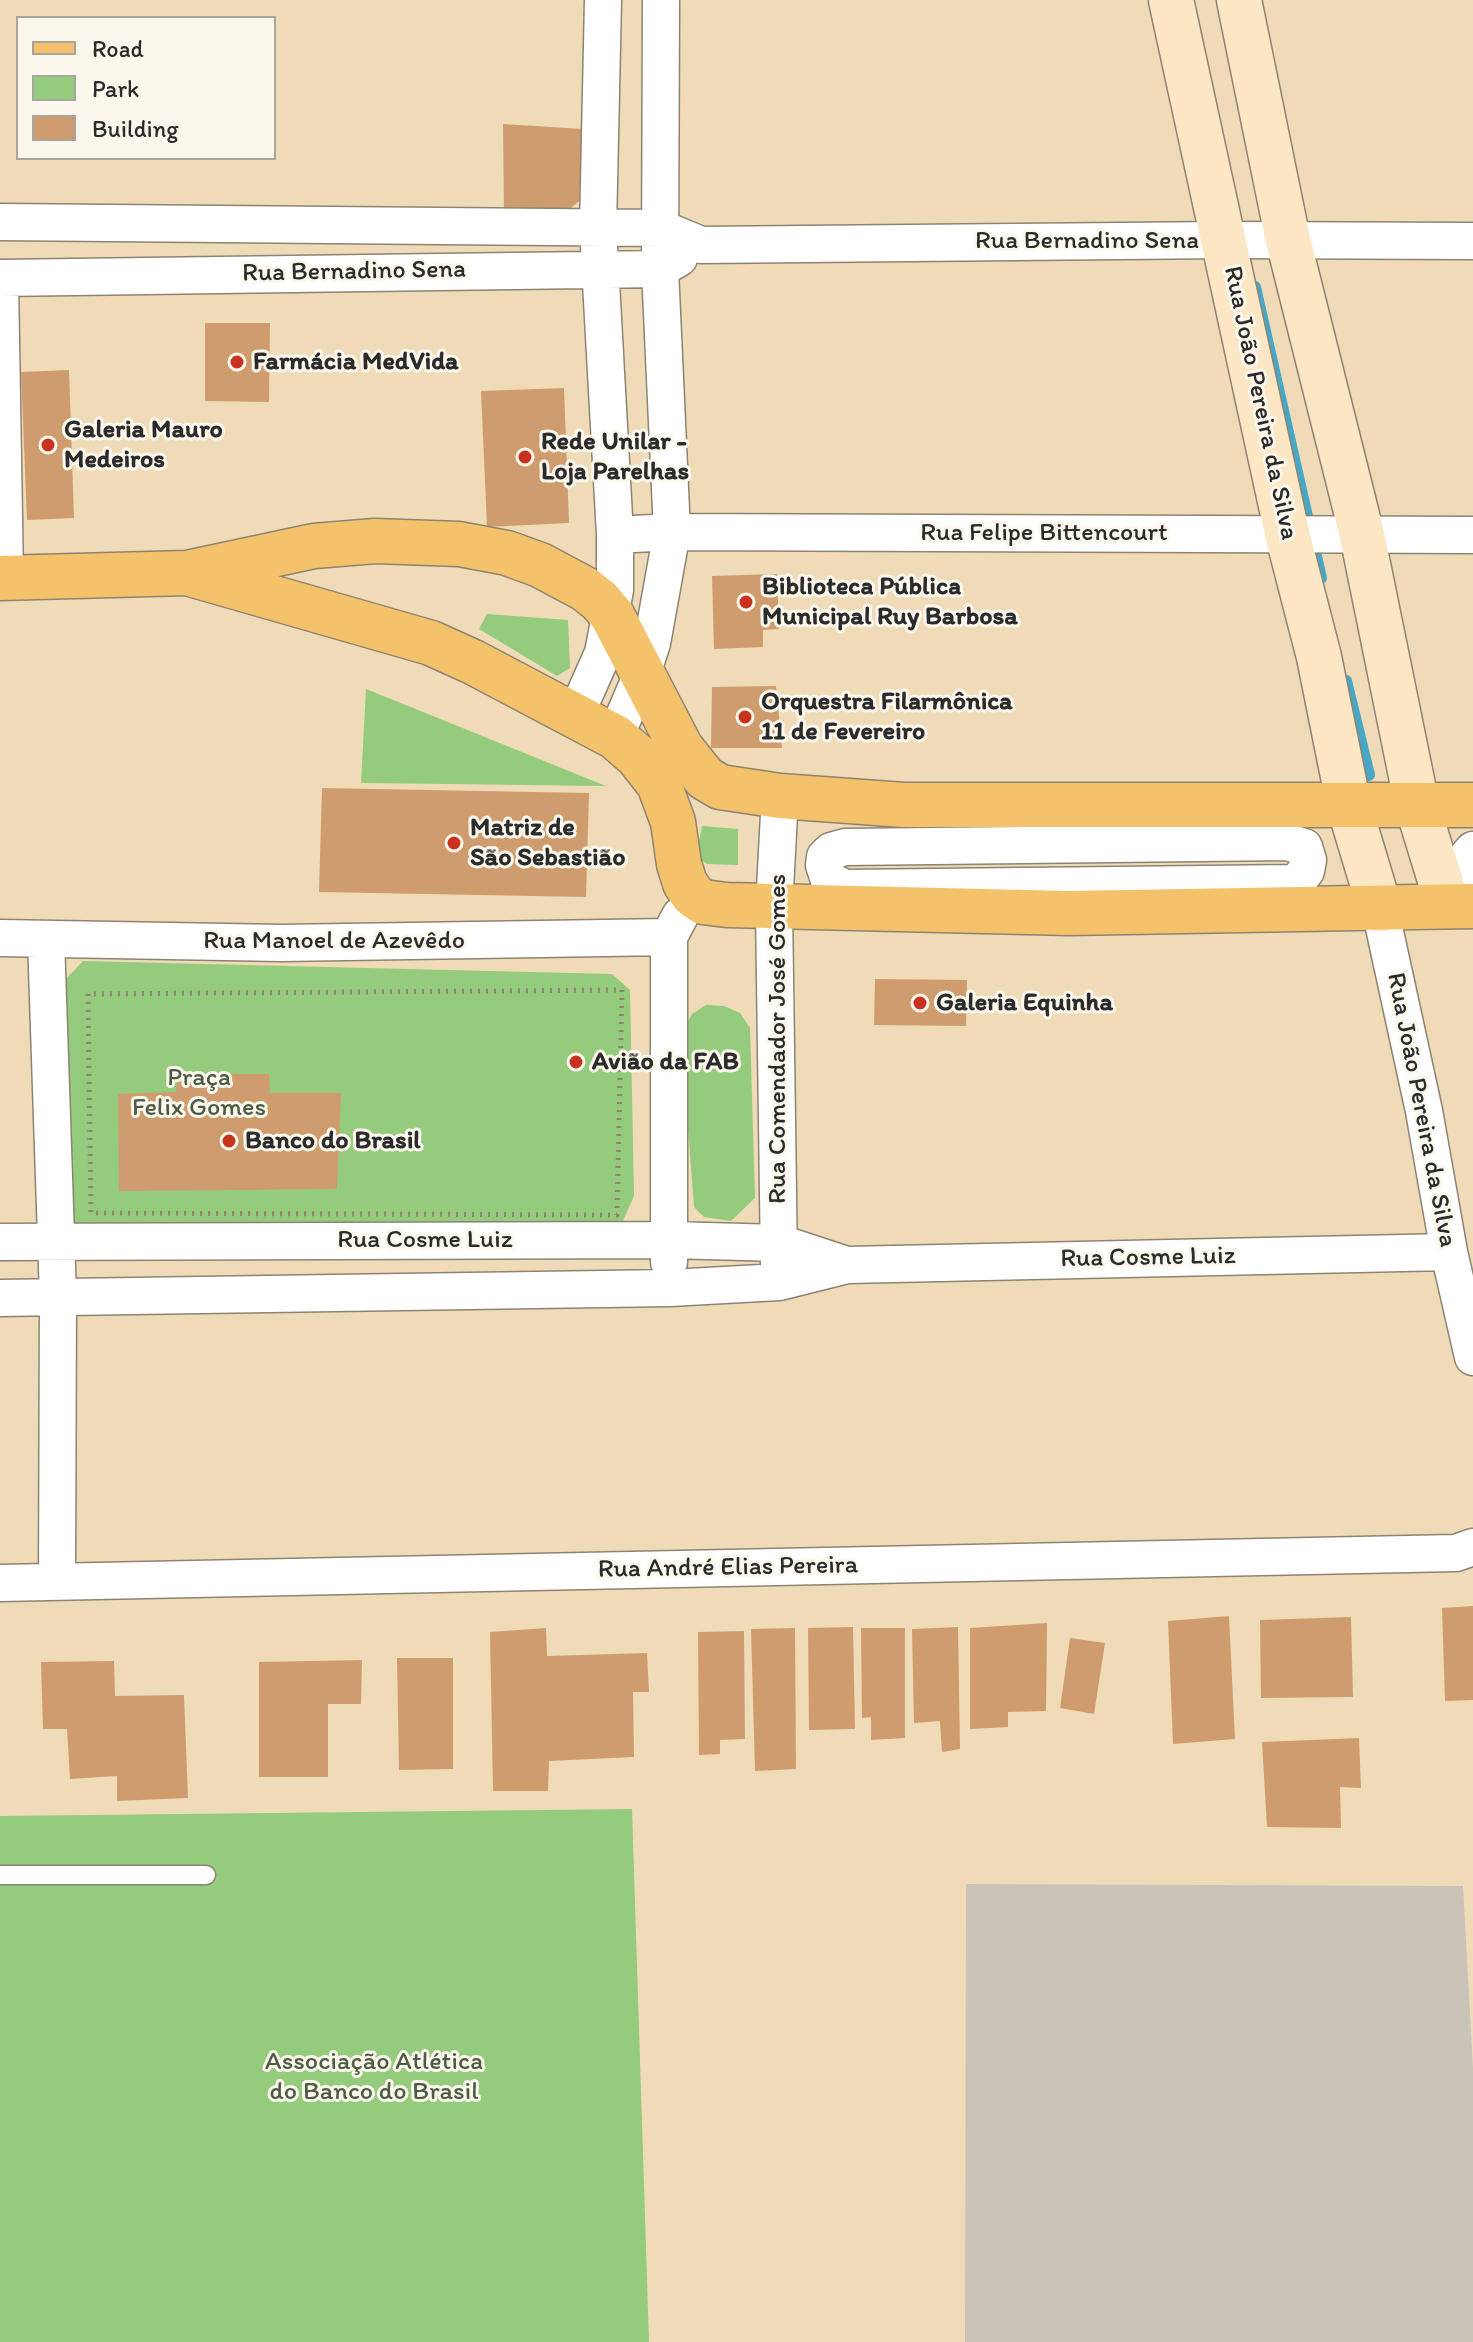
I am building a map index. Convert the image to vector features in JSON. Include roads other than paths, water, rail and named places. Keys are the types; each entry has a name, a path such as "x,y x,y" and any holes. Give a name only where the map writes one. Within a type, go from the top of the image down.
{"main road":[{"path":"2,578 187,573 314,546 375,541 459,544 507,553 540,565 585,589 612,615 681,748 705,778 720,787 780,796 904,805 1473,805"},
{"path":"187,573 431,643 615,737 649,769 659,784 673,822 685,883 693,895 703,902 774,907 1069,913 1380,909 1465,895"},
{"path":"673,822 720,787"}],"street":[{"path":"575,716 603,653 612,615 616,568 598,228 603,0"},
{"path":"615,737 642,674 660,611 672,532 660,269 661,0"},
{"name":"Rua João Pereira da Silva","path":"1171,0 1287,533 1319,657 1349,806 1380,909 1473,1357"},
{"path":"1239,0 1288,240 1362,535 1417,805 1465,895"},
{"name":"Rua Bernadino Sena","path":"0,222 660,228 701,245 1473,241"},
{"name":"Rua Bernadino Sena","path":"0,279 660,269 701,245"},
{"path":"0,279 2,578"},
{"name":"Rua Felipe Bittencourt","path":"615,535 672,532 1473,535"},
{"name":"Rua Comendador José Gomes","path":"779,1282 774,907 780,796"},
{"path":"1288,842 1304,847 1308,860 1306,871 1296,883 845,888 829,880 824,865 825,857 831,851 845,847 1288,842"},
{"path":"1465,895 1467,857 1473,850"},
{"path":"670,1288 669,937 693,895"},
{"name":"Rua Manoel de Azevêdo","path":"0,938 281,943 669,937"},
{"path":"46,939 58,1297 57,1581"},
{"name":"Rua Cosme Luiz","path":"0,1242 669,1240 780,1243 847,1265"},
{"name":"Rua Cosme Luiz","path":"0,1298 670,1288 779,1282 847,1265 1449,1252"},
{"name":"Rua André Elias Pereira","path":"0,1583 1465,1550"}],"lane":[{"path":"0,1875 206,1875"}],"waterway":[{"path":"1255,287 1321,578"},
{"path":"1346,681 1369,775"}],"place":[{"name":"Farmácia MedVida","path":"237,362"},
{"name":"Galeria Mauro Medeiros","path":"48,445"},
{"name":"Rede Unilar - Loja Parelhas","path":"525,457"},
{"name":"Biblioteca Pública Municipal Ruy Barbosa","path":"746,602"},
{"name":"Orquestra Filarmônica 11 de Fevereiro","path":"745,717"},
{"name":"Matriz de São Sebastião","path":"454,843"},
{"name":"Galeria Equinha","path":"920,1003"},
{"name":"Avião da FAB","path":"576,1062"},
{"name":"Banco do Brasil","path":"229,1141"}],"park label":[{"name":"Praça Felix Gomes","path":"199,1093"},
{"name":"Associação Atlética do Banco do Brasil","path":"374,2077"}]}
